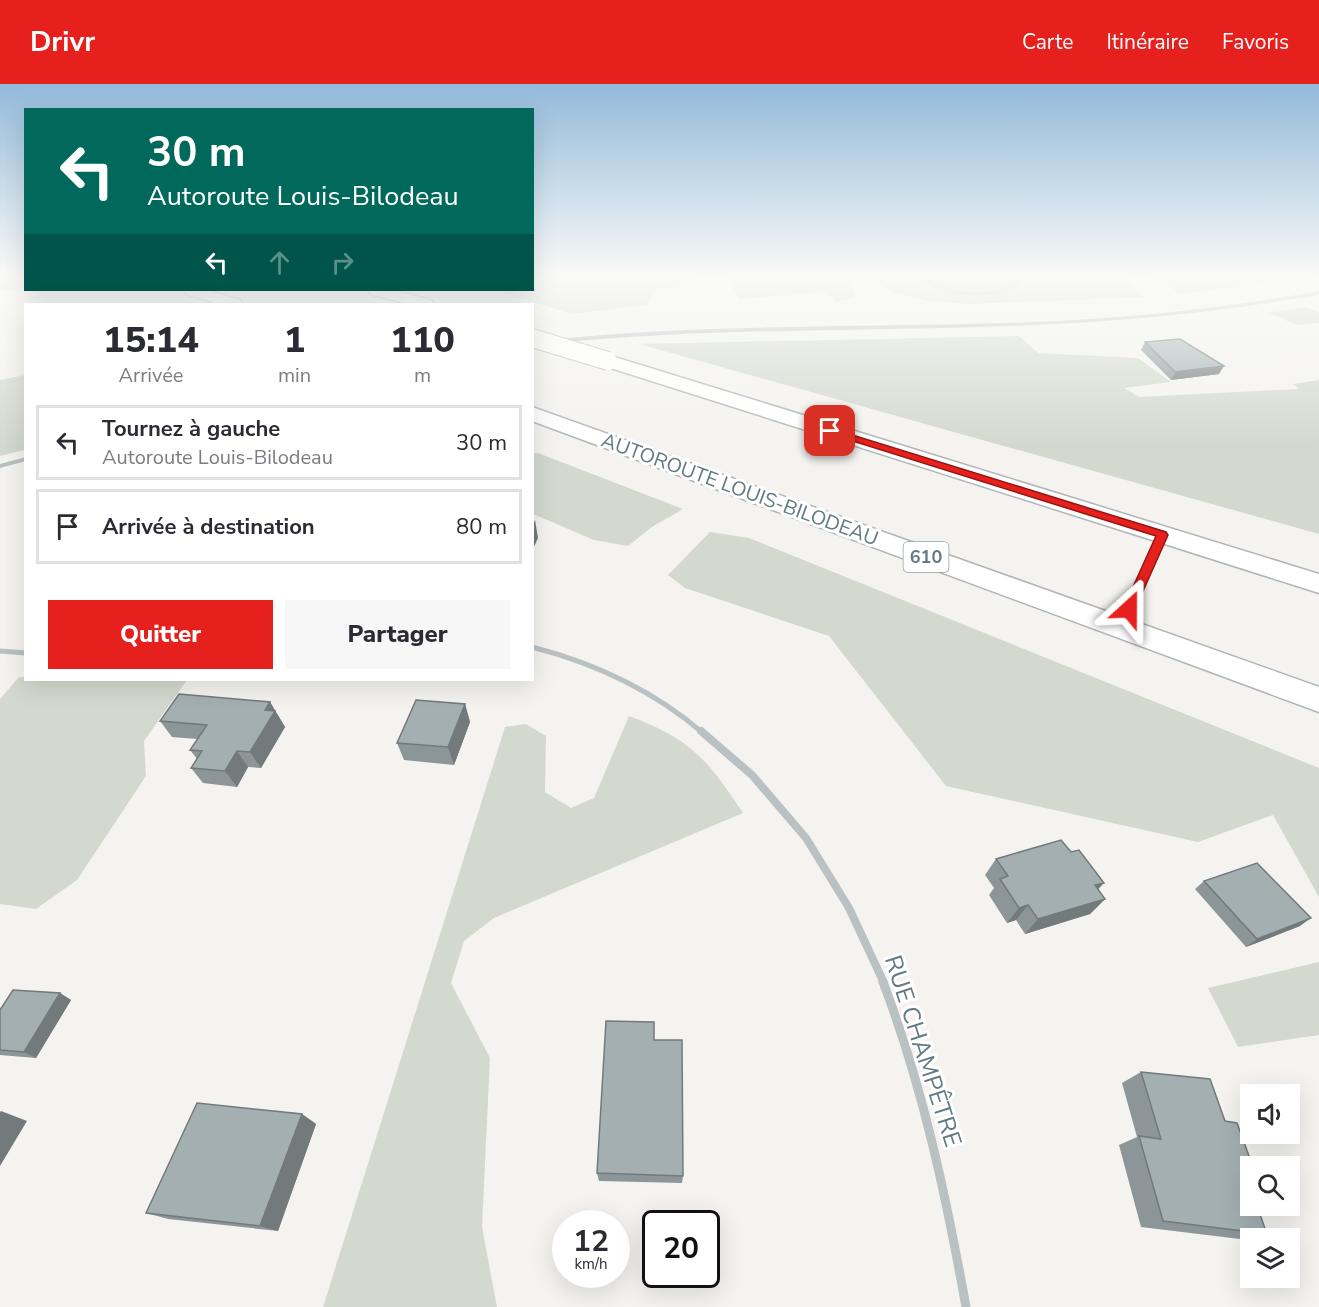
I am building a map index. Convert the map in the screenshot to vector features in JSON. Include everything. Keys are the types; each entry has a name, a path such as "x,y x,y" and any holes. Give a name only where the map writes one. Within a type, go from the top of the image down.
{"highway":[{"path":"534,339 1319,584"},
{"name":"AUTOROUTE LOUIS-BILODEAU","path":"534,414 1319,700"}],"street":[{"path":"534,344 689,331"},
{"path":"0,466 24,460"},
{"name":"RUE CHAMPÊTRE","path":"534,647 584,663 627,682 669,707 710,736 750,771 787,813 823,862 856,918 886,985 912,1062 949,1208 966,1307"},
{"path":"0,651 24,653"}],"lane":[{"path":"1121,628 1162,535"}],"shaded area":[{"path":"1019,336 1038,353 1138,358 1171,382 1124,388 1139,397 1299,389 1293,384 1319,380 1319,534 639,344"},
{"path":"24,375 24,450 0,456 0,380"},
{"path":"534,453 683,509 652,527 628,546 594,540 534,514"},
{"path":"710,532 749,538 1319,768 1319,897 1273,815 1198,842 946,786 829,636 685,588 668,575"},
{"path":"19,677 24,677 24,681 186,681 144,741 146,776 77,880 36,909 0,904 0,699"},
{"path":"629,716 668,733 696,753 719,779 743,813 494,918 464,941 451,983 490,1058 482,1227 497,1307 323,1307 505,727 526,724 546,736 545,792 571,808 594,798"},
{"path":"1319,962 1319,1035 1238,1047 1208,988"}],"building":[{"path":"1180,339 1224,366 1175,372 1145,342"},
{"path":"179,694 270,702 265,710 275,711 250,752 237,751 225,771 191,768 202,751 190,750 207,725 160,721"},
{"path":"416,700 465,704 448,747 397,743"},
{"path":"1061,840 1071,852 1079,850 1104,883 1095,885 1105,899 1038,919 1028,905 1019,908 1000,879 1008,876 996,859"},
{"path":"1257,863 1311,918 1257,939 1204,881"},
{"path":"13,990 60,993 24,1052 0,1050 0,1010"},
{"path":"606,1021 654,1022 654,1040 682,1040 683,1176 597,1173"},
{"path":"1141,1072 1210,1079 1225,1121 1237,1123 1240,1131 1240,1144 1245,1144 1249,1156 1240,1156 1240,1216 1261,1216 1265,1228 1240,1228 1240,1231 1163,1221 1139,1136 1161,1139"},
{"path":"197,1103 302,1114 260,1226 146,1213"}],"route":[{"path":"830,431 1162,535 1129,609"}]}
